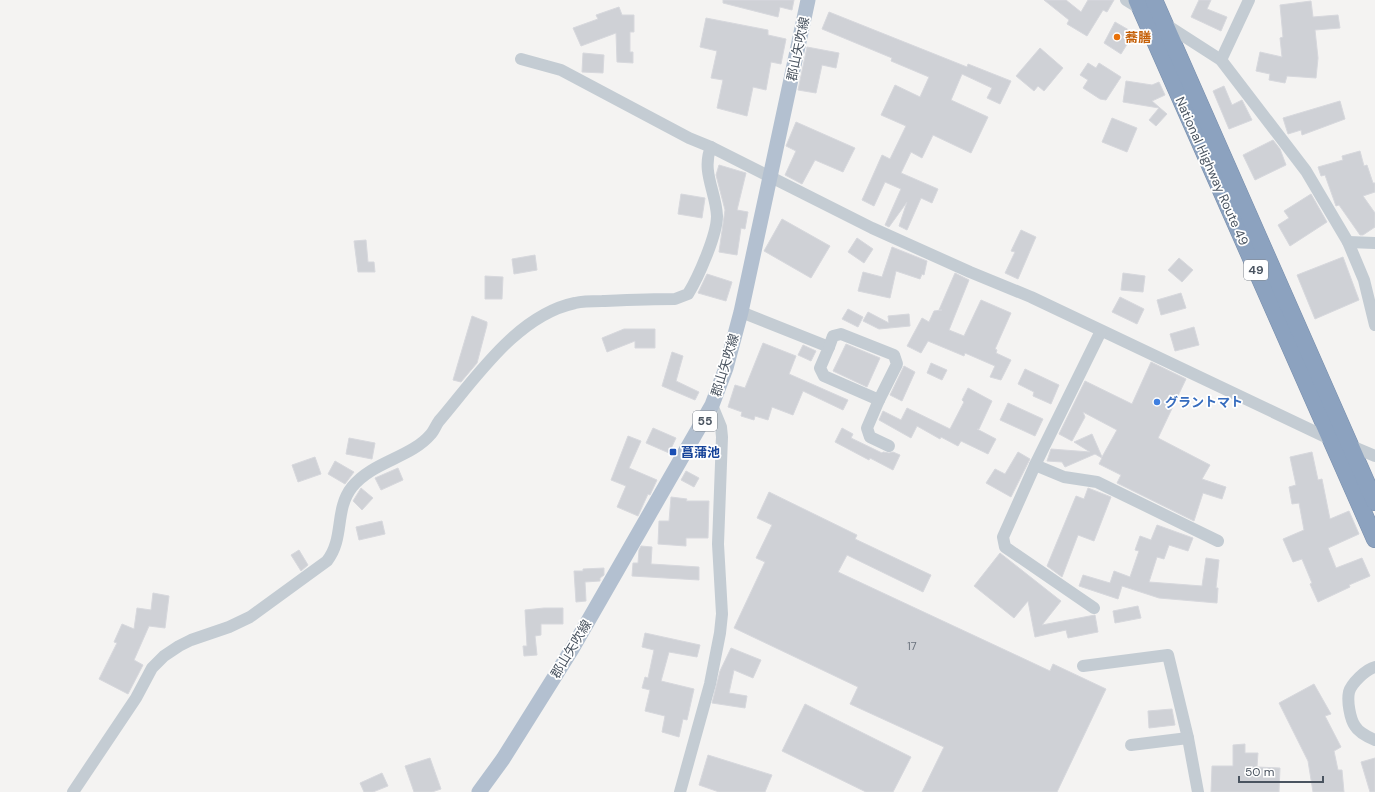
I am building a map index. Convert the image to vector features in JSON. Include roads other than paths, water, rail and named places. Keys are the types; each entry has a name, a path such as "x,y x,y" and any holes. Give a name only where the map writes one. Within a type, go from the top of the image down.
{"highway":[{"name":"National Highway Route 49","path":"1144,3 1164,24 1375,502"},
{"name":"National Highway Route 49","path":"1144,3 1330,439 1375,539"}],"main road":[{"name":"郡山矢吹線","path":"479,792 503,759 572,649 712,405 726,368 741,312 808,0"}],"street":[{"path":"1126,0 1144,3"},
{"path":"1221,60 1249,0"},
{"path":"1164,24 1221,60 1306,171 1348,242 1364,280 1375,325"},
{"path":"521,59 561,70 689,138 711,147 770,178 915,248 1031,297 1330,439"},
{"path":"73,792 136,698 152,668 178,646 229,627 250,617 327,561 334,553 338,542 344,501 353,486 368,472 410,450 431,435 444,415 507,342 522,328 552,310 575,302 631,299 676,299 688,294 713,236 717,218 715,198 708,174 708,154 711,147"},
{"path":"1348,242 1375,243"},
{"path":"741,312 829,347"},
{"path":"1094,608 1005,547 1003,537 1035,465 1101,331"},
{"path":"879,400 824,376 820,368 833,336 841,334 894,355 897,364 867,428 870,437 889,446"},
{"path":"680,792 710,684 721,620 718,544 722,437 721,427 712,405"},
{"path":"1349,445 1375,456"},
{"path":"1035,465 1064,477 1097,482 1218,541"},
{"path":"1083,666 1168,655 1188,738 1198,792"},
{"path":"1375,667 1363,673 1349,692 1350,708 1355,726 1365,736 1375,740"},
{"path":"1131,745 1188,738"}],"place":[{"name":"蕎膳","path":"1117,37"},
{"name":"グラントマト","path":"1157,402"},
{"name":"菖蒲池","path":"673,452"}]}
